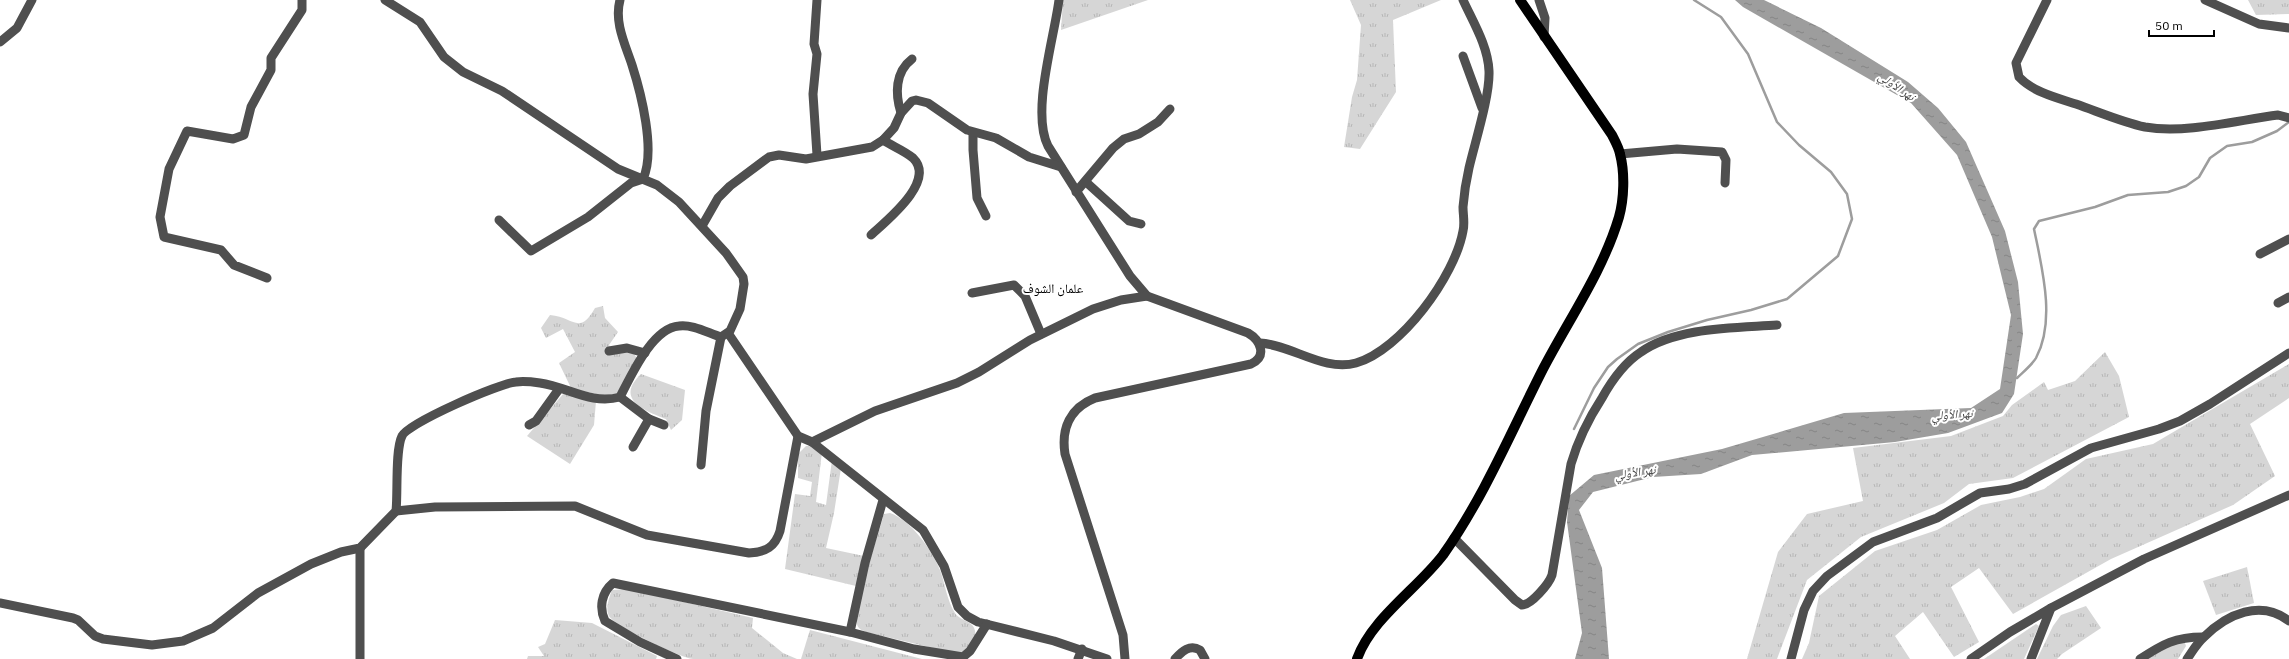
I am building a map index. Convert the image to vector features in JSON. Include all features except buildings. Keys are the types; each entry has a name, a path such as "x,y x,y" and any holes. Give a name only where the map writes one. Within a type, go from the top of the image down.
{"main road":[{"path":"1357,659 1360,649 1374,630 1430,571 1454,538 1487,483 1544,368 1596,272 1619,216 1622,195 1620,154 1608,129 1520,0"}],"street":[{"path":"0,42 17,28 32,0"},
{"path":"267,278 234,265 221,250 164,237 160,217 169,169 187,131 233,139 244,135 251,107 270,70 272,58 302,10 302,0"},
{"path":"385,0 420,22 437,49 458,68 502,91 618,169 643,179 669,193 702,226 734,263 744,281 740,309 724,335 706,411 700,465"},
{"path":"620,0 617,16 637,81 646,125 647,164 643,179"},
{"path":"817,0 814,44 816,54 813,94 817,155"},
{"path":"1059,0 1041,118 1044,139 1130,276 1147,296 1248,333 1260,343 1278,346 1326,362 1347,364 1366,359 1404,331 1430,301 1448,272 1461,241 1464,230 1465,187 1489,83 1489,63 1486,50 1463,0"},
{"path":"1539,0 1545,18 1544,37"},
{"path":"2047,0 2016,64 2019,77 2037,89 2144,127 2190,127 2278,115 2288,117"},
{"path":"2205,0 2259,24 2289,28"},
{"path":"1463,56 1483,110"},
{"path":"901,113 897,101 899,74 912,59"},
{"path":"702,226 718,198 758,164 769,157 778,155 806,159 817,155 863,150 883,140 894,128 901,113 912,101 922,100 973,133 996,138 1029,157 1061,167"},
{"path":"1076,192 1086,182 1113,148 1124,140 1139,134 1158,122 1170,109"},
{"path":"973,133 977,198 986,216"},
{"path":"871,235 915,190 919,173 917,164 912,157 883,140"},
{"path":"1620,154 1677,149 1722,152 1726,160 1725,183"},
{"path":"499,220 531,251 588,218 631,183 643,179"},
{"path":"1086,182 1129,221 1141,224"},
{"path":"2260,254 2289,239"},
{"path":"972,293 1014,285 1025,296 1041,334"},
{"path":"812,442 875,411 957,383 1041,334 1104,305 1147,296"},
{"path":"2278,303 2289,297"},
{"path":"1454,538 1515,600 1522,605 1527,604 1544,588 1552,575 1576,447 1592,414 1621,369 1641,351 1673,338 1699,332 1777,325"},
{"path":"396,511 400,442 408,429 465,400 515,382 542,383 584,397 609,400 620,397 645,353 655,340 673,327 684,326 724,335 798,436 812,442 883,500 916,524 928,537 944,566 956,602 962,613 972,619 987,624 1082,649 1107,659"},
{"path":"1125,659 1123,635 1065,454 1064,434 1068,422 1081,406 1102,396 1251,364 1259,356 1260,343"},
{"path":"609,351 627,348 645,353"},
{"path":"1791,659 1804,610 1814,591 1827,576 1873,542 1937,518 1980,493 2009,489 2025,484 2091,448 2154,431 2180,421 2205,407 2289,353"},
{"path":"529,425 536,421 559,389"},
{"path":"620,397 649,419 664,425"},
{"path":"633,447 649,419"},
{"path":"0,603 73,618 78,620 95,636 103,639 152,644 177,643 213,628 267,588 311,564 340,552 360,548 396,511 435,507 575,506 647,534 750,553 759,552 774,545 780,531 798,436"},
{"path":"1971,659 2010,632 2051,608 2144,559 2289,495"},
{"path":"850,632 865,563 883,500"},
{"path":"360,548 360,659"},
{"path":"677,659 640,642 606,621 601,607 607,588 613,583 850,632 914,649 963,657 968,654 987,624"},
{"path":"2031,659 2051,608"},
{"path":"2187,659 2203,637 2221,622 2251,610 2261,609 2273,612 2289,621"},
{"path":"2140,659 2171,640 2185,637 2203,637"},
{"path":"1175,659 1184,650 1192,648 1200,650 1204,659"},
{"path":"1078,659 1082,649"}],"green space":[{"path":"1063,0 1148,0 1061,30"},
{"path":"1350,0 1441,0 1393,20 1396,92 1360,149 1344,147 1352,97 1357,80 1361,25"},
{"path":"2248,0 2289,0 2289,14 2256,15"},
{"path":"603,306 605,318 618,332 609,345 614,352 623,350 634,353 637,359 618,393 604,396 571,388 559,363 575,352 563,329 546,338 541,328 550,315 580,323 585,321 595,308"},
{"path":"2105,352 2119,376 2129,417 2013,478 1969,484 1944,503 1861,537 1807,580 1777,659 1747,659 1778,552 1807,514 1863,501 1853,448 1951,436 2003,416 2012,405 2044,382 2048,390 2075,381"},
{"path":"2289,364 2289,398 2250,424 2275,476 2233,505 2111,559 2013,614 1979,568 1951,587 1979,642 1954,657 1923,612 1895,636 1910,659 1802,659 1809,643 1819,596 1875,551 1937,530 1981,505 2020,497 2044,489 2086,459 2153,444"},
{"path":"641,374 685,390 682,420 671,430 666,419 641,407 631,397 631,390 634,383"},
{"path":"564,393 596,401 594,425 570,464 527,436"},
{"path":"806,446 815,446 822,452 816,502 826,505 832,460 841,468 834,513 826,548 864,556 856,586 785,569 795,494 810,496 812,482 798,478 798,454"},
{"path":"890,513 906,522 926,545 940,570 952,608 957,616 970,623 974,628 975,635 973,642 958,654 866,632 858,627 857,614 859,601 867,570 884,514"},
{"path":"2247,567 2254,603 2216,615 2203,581"},
{"path":"628,589 753,618 752,628 783,653 797,659 693,659 676,653 635,634 614,621 609,616 607,606 612,590"},
{"path":"2086,606 2101,628 2062,654 2057,659 2037,659 2053,626 2061,615"},
{"path":"555,620 592,623 657,656 656,659 527,659 528,656 544,656 538,647 545,644"},
{"path":"2036,624 2039,626 2024,659 1984,659"},
{"path":"810,630 922,659 801,659"},
{"path":"2184,641 2186,646 2178,659 2147,659 2167,646"}],"water":[{"name":"نهر الأولي","path":"1735,0 1764,0 1821,28 1908,82 1938,108 1966,142 2005,231 2018,282 2023,334 2014,394 2002,413 1948,433 1895,442 1752,455 1701,474 1653,477 1593,492 1579,510 1602,568 1609,659 1575,659 1582,633 1567,522 1569,496 1594,475 1722,449 1844,413 1971,408 2000,389 2011,315 1992,237 1957,155 1911,103 1743,7"}],"waterway":[{"path":"1574,429 1594,388 1608,367 1617,359 1638,344 1668,332 1787,299 1838,256 1852,219 1847,194 1831,172 1799,145 1777,122 1748,54 1721,17 1694,0"},
{"path":"2017,378 2036,358 2042,343 2045,328 2046,294 2034,229 2039,221 2095,207 2128,195 2168,192 2186,186 2199,177 2210,158 2227,146 2252,142 2277,131 2289,122"}],"district":[{"name":"علمان الشوف","path":"1053,288"}]}
